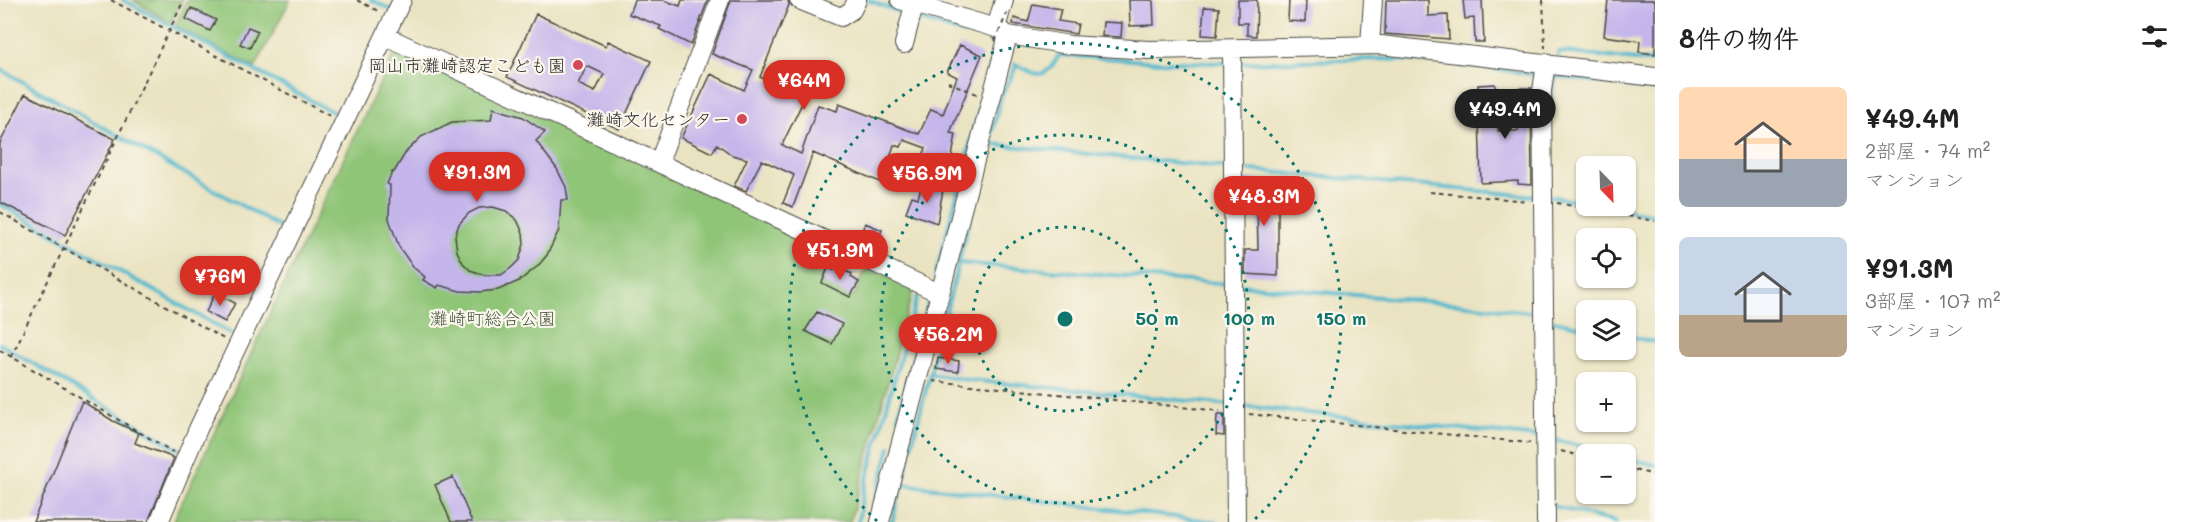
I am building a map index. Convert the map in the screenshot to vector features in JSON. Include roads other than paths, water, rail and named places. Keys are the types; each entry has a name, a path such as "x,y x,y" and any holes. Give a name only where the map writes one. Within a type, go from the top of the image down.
{"street":[{"path":"159,522 237,346 402,0"},
{"path":"659,162 720,0"},
{"path":"799,0 841,17 852,10 857,0"},
{"path":"1370,45 1373,0"},
{"path":"880,522 939,293 1006,5"},
{"path":"904,44 909,10 999,35 1070,45 1149,50 1232,59 1370,45 1545,71 1655,77"},
{"path":"385,36 939,293"},
{"path":"1232,59 1236,522"},
{"path":"1545,71 1546,522"}],"waterway":[{"path":"123,0 340,116"},
{"path":"371,0 390,9"},
{"path":"868,0 906,15"},
{"path":"916,18 966,34"},
{"path":"993,58 994,49"},
{"path":"1558,56 1559,52 1562,52 1655,62"},
{"path":"1015,64 1040,74 1049,69 1059,55 1161,62 1228,63"},
{"path":"1238,63 1380,59 1441,62 1539,75"},
{"path":"892,522 1001,97 1017,65"},
{"path":"988,74 990,66"},
{"path":"0,69 285,230"},
{"path":"1550,104 1555,76 1655,90"},
{"path":"935,278 985,88"},
{"path":"990,144 1229,168"},
{"path":"1239,169 1534,196"},
{"path":"1549,196 1576,201"},
{"path":"0,204 235,336"},
{"path":"1636,212 1655,215"},
{"path":"958,263 1229,284"},
{"path":"1240,285 1537,313"},
{"path":"858,522 863,493 917,297"},
{"path":"898,417 929,300"},
{"path":"1551,320 1576,326"},
{"path":"1636,338 1655,342"},
{"path":"0,344 180,450"},
{"path":"930,374 969,380 1231,405"},
{"path":"1242,406 1539,437"},
{"path":"1550,439 1576,445"},
{"path":"870,522 890,447"},
{"path":"1636,460 1655,465"},
{"path":"902,484 1217,522"},
{"path":"1553,506 1616,522"}],"place":[{"name":"岡山市灘崎認定こども園","path":"578,65"},
{"name":"灘崎文化センター","path":"742,119"}],"park label":[{"name":"灘崎町総合公園","path":"493,318"}]}
